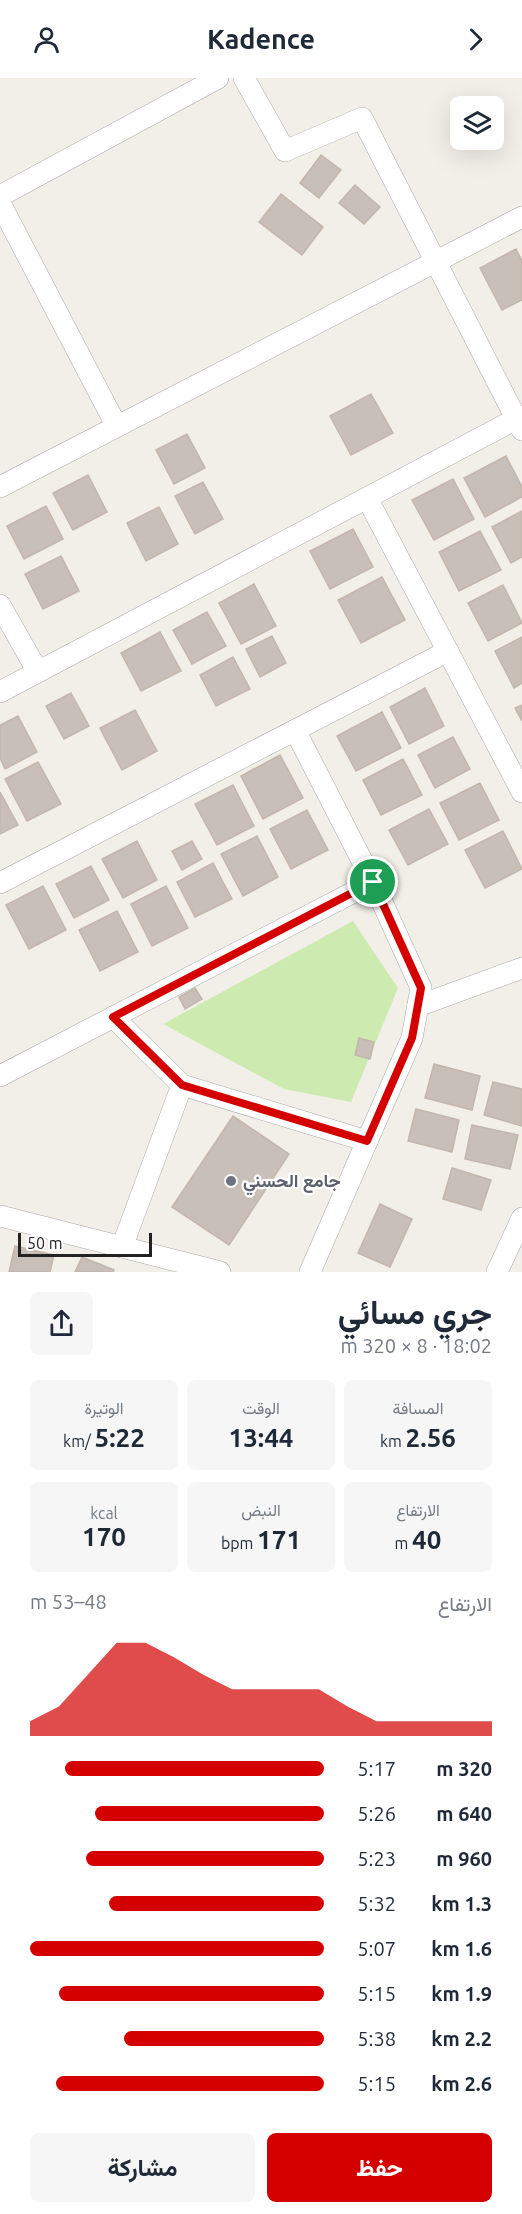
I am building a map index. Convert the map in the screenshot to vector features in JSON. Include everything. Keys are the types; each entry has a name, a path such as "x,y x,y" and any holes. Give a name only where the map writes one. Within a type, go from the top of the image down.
{"street":[{"path":"0,196 218,78"},
{"path":"0,692 367,498 519,425 362,118 285,150 244,78"},
{"path":"0,203 116,424"},
{"path":"0,487 116,424 522,217"},
{"path":"367,498 522,792"},
{"path":"0,605 38,672"},
{"path":"0,883 448,651"},
{"path":"295,730 373,882 421,988 412,1038 310,1272"},
{"path":"0,1076 373,882"},
{"path":"418,1006 522,968"},
{"path":"113,1017 182,1085 367,1141"},
{"path":"122,1247 182,1085"},
{"path":"0,1216 220,1272"},
{"path":"497,1272 522,1218"}],"green space":[{"path":"353,921 398,988 351,1102 284,1089 163,1024"}],"building":[{"path":"321,155 341,170 319,198 300,183"},
{"path":"355,185 380,207 364,224 339,203"},
{"path":"281,194 323,227 302,255 259,222"},
{"path":"516,249 522,261 522,300 502,310 480,268"},
{"path":"371,394 393,433 351,455 330,416"},
{"path":"187,434 205,468 174,484 156,450"},
{"path":"506,456 522,487 522,497 485,517 464,478"},
{"path":"88,475 107,512 73,530 53,493"},
{"path":"453,479 474,519 434,540 412,500"},
{"path":"203,482 223,519 195,534 175,496"},
{"path":"46,506 63,539 24,559 7,526"},
{"path":"159,507 178,544 146,561 127,523"},
{"path":"522,511 522,557 511,563 492,527"},
{"path":"353,529 373,567 330,589 310,551"},
{"path":"480,531 501,570 459,591 439,552"},
{"path":"61,556 79,591 43,609 25,574"},
{"path":"382,577 405,620 361,643 338,600"},
{"path":"254,584 276,626 241,644 219,603"},
{"path":"503,585 522,623 488,641 468,603"},
{"path":"207,612 226,646 192,664 173,630"},
{"path":"160,632 181,671 141,691 121,653"},
{"path":"272,636 286,663 260,677 246,649"},
{"path":"522,637 522,683 514,688 495,651"},
{"path":"233,657 250,689 216,706 200,675"},
{"path":"425,688 444,726 409,744 390,707"},
{"path":"71,693 89,726 64,739 46,706"},
{"path":"522,705 522,721 515,708"},
{"path":"135,710 157,751 122,770 100,728"},
{"path":"382,712 401,748 356,771 337,736"},
{"path":"18,716 37,752 5,769 0,758 0,725"},
{"path":"453,737 470,769 435,788 418,755"},
{"path":"280,755 303,798 263,819 241,776"},
{"path":"403,759 422,795 381,815 363,780"},
{"path":"38,762 61,804 27,821 5,779"},
{"path":"480,783 499,820 459,840 440,803"},
{"path":"233,785 254,826 217,845 195,804"},
{"path":"0,792 18,825 0,834"},
{"path":"429,809 448,844 408,865 389,830"},
{"path":"307,810 328,850 291,869 270,829"},
{"path":"503,831 522,869 485,888 465,850"},
{"path":"257,836 278,877 243,896 221,854"},
{"path":"137,841 157,880 123,898 102,859"},
{"path":"192,841 202,859 182,870 172,851"},
{"path":"213,863 232,899 195,917 177,882"},
{"path":"91,866 109,900 74,918 56,884"},
{"path":"43,886 66,930 29,949 6,905"},
{"path":"166,886 188,928 152,946 131,904"},
{"path":"117,911 138,952 100,971 79,930"},
{"path":"195,988 202,999 185,1009 179,997"},
{"path":"359,1038 374,1042 370,1059 355,1055"},
{"path":"434,1064 480,1076 472,1110 425,1098"},
{"path":"493,1082 522,1089 522,1126 484,1115"},
{"path":"416,1109 459,1120 452,1152 408,1141"},
{"name":"جامع الحسني","path":"233,1116 289,1154 229,1245 172,1207"},
{"path":"472,1125 518,1135 510,1169 465,1159"},
{"path":"452,1168 491,1180 481,1210 443,1199"},
{"path":"380,1204 412,1219 390,1267 358,1253"},
{"path":"15,1246 54,1255 50,1272 9,1272"},
{"path":"82,1257 114,1270 113,1272 75,1272"}],"place":[{"name":"جامع الحسني","path":"231,1181"}],"route":[{"path":"373,882 421,988 412,1038 367,1141 182,1085 113,1017 373,882"}]}
